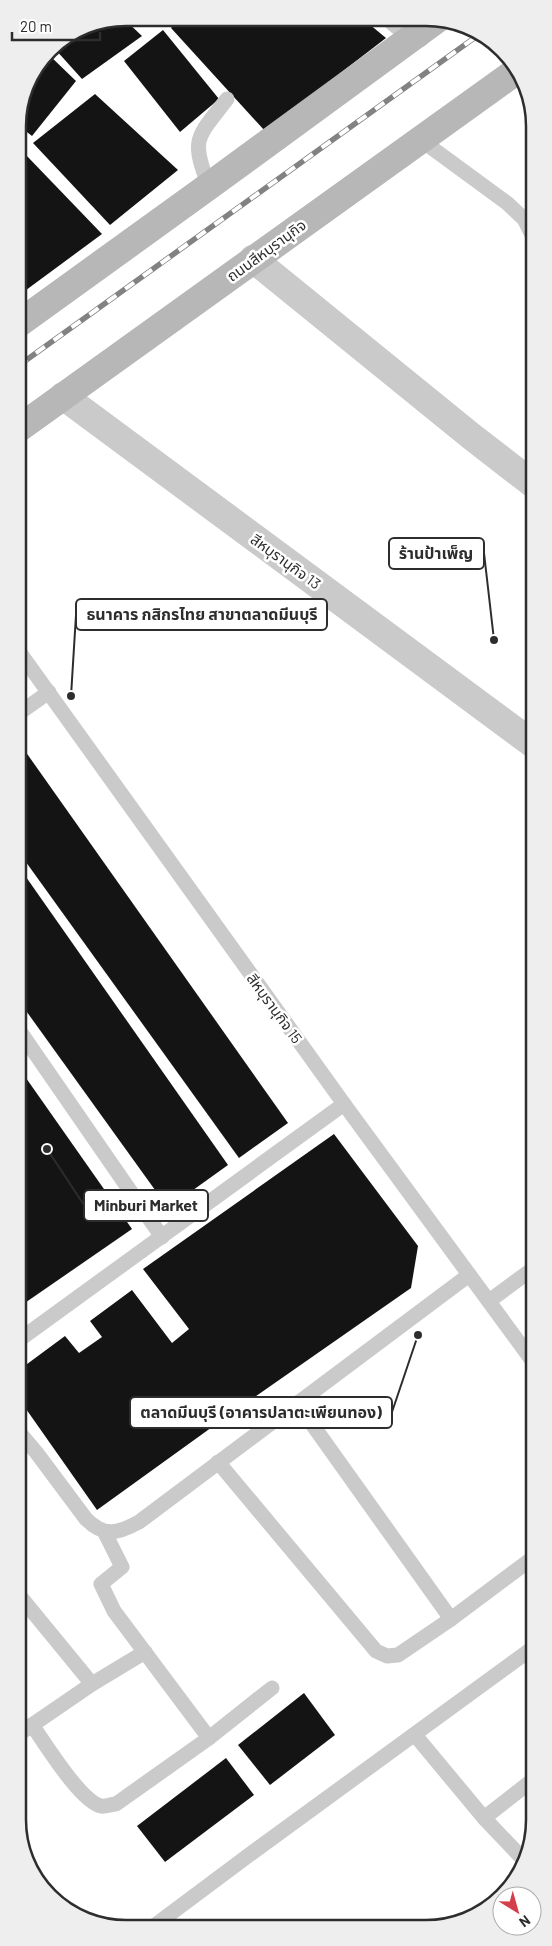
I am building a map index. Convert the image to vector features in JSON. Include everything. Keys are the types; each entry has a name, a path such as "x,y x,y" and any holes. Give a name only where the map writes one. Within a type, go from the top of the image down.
{"main road":[{"path":"26,318 209,186 414,26"},
{"name":"ถนนสีหบุรานุกิจ","path":"26,423 511,75"}],"street":[{"path":"253,259 526,479"},
{"name":"สีหบุรานุกิจ 13","path":"63,396 526,739"}],"lane":[{"path":"209,186 198,159 198,146 201,132 227,99"},
{"path":"421,140 507,203 526,223"},
{"name":"สีหบุรานุกิจ 15","path":"26,661 344,1104 526,1352"},
{"path":"26,708 49,692"},
{"path":"26,1040 162,1236"},
{"path":"26,1335 344,1104"},
{"path":"489,1301 526,1274"},
{"path":"26,1441 94,1528 105,1533 129,1528 469,1275"},
{"path":"296,1403 451,1619"},
{"path":"218,1462 376,1651 387,1656 398,1655 526,1564"},
{"path":"105,1533 122,1567 101,1584 114,1612 209,1738"},
{"path":"26,1604 92,1684"},
{"path":"26,1729 92,1684 145,1652"},
{"path":"162,1920 249,1854 526,1653"},
{"path":"32,1725 72,1781 91,1801 102,1806 116,1804 209,1738 272,1688"},
{"path":"415,1734 484,1818 519,1855"},
{"path":"484,1818 526,1785"}],"building":[{"path":"131,26 142,36 82,79 58,53 65,47 94,32 113,27"},
{"path":"172,26 371,26 386,38 265,131 171,28"},
{"path":"163,30 219,99 180,132 124,61"},
{"path":"53,58 76,81 32,136 26,131 30,100 40,76"},
{"path":"95,94 178,170 110,225 33,143"},
{"path":"26,155 102,234 26,290"},
{"path":"26,752 288,1123 239,1158 26,862"},
{"path":"26,877 228,1165 168,1208 26,1011"},
{"path":"26,1078 132,1229 26,1302"},
{"path":"334,1134 418,1246 411,1288 97,1510 26,1409 26,1365 65,1336 79,1353 102,1337 90,1321 132,1290 172,1343 189,1329 143,1269"},
{"path":"304,1693 335,1735 270,1785 238,1745"},
{"path":"226,1758 254,1795 165,1862 137,1826"}],"railway":[{"path":"26,360 473,39"}],"place":[{"name":"ร้านป้าเพ็ญ","path":"494,640"},
{"name":"ธนาคาร กสิกรไทย สาขาตลาดมีนบุรี","path":"71,696"},
{"name":"Minburi Market","path":"47,1149"},
{"name":"ตลาดมีนบุรี (อาคารปลาตะเพียนทอง)","path":"418,1335"}]}
